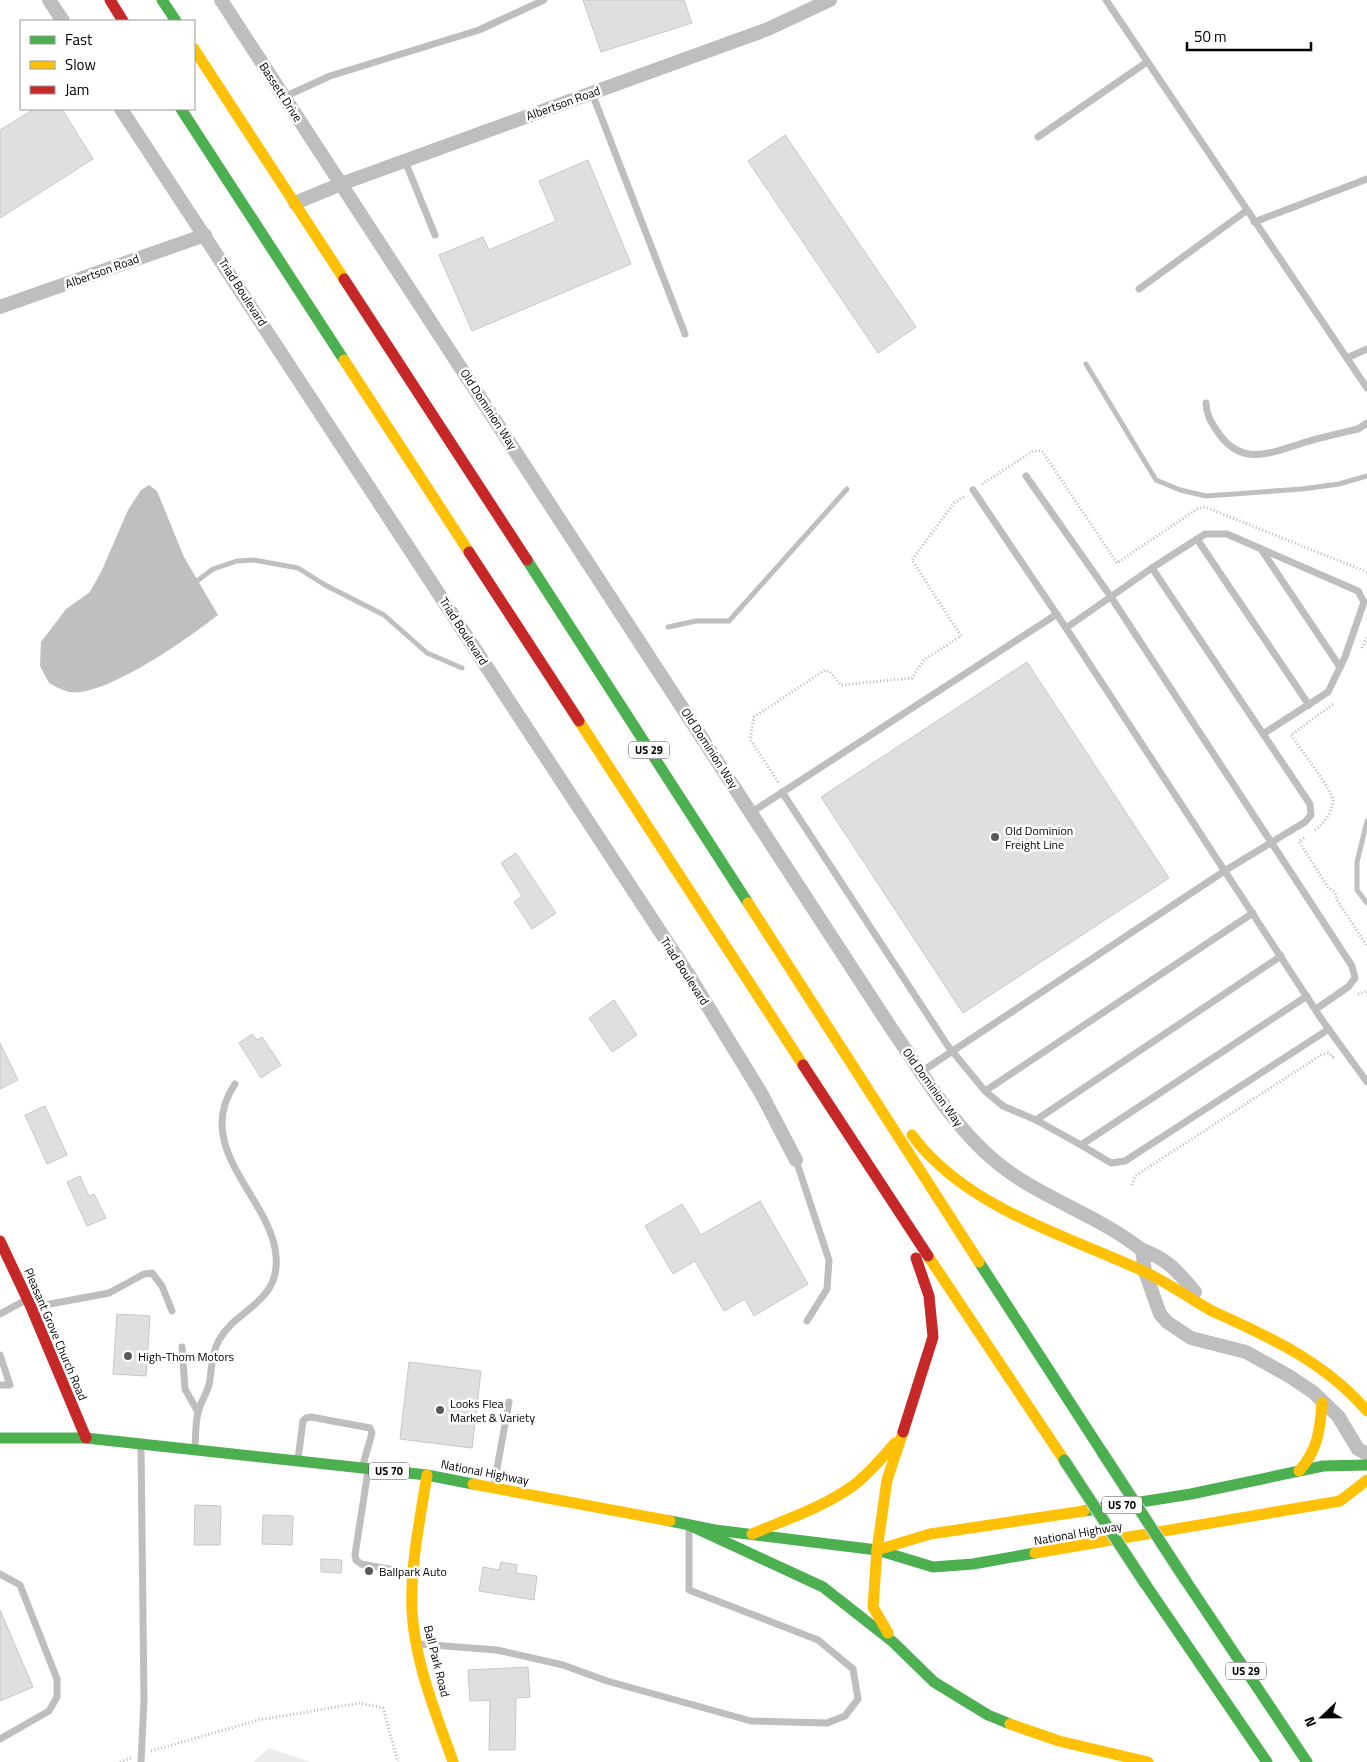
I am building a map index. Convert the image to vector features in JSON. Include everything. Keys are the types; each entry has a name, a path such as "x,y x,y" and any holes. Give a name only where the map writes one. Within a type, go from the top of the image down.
{"main road":[{"path":"110,0 122,20"},
{"path":"162,0 175,20"},
{"name":"US 29","path":"195,51 1102,1452 1307,1762"},
{"name":"US 29","path":"181,110 881,1185 1146,1585 1267,1762"},
{"path":"802,987 890,1100"},
{"path":"904,1123 919,1145 954,1179 983,1198 1145,1272 1212,1311 1294,1350 1338,1380 1367,1393"},
{"path":"881,1185 925,1278 934,1313 932,1344 887,1480 877,1550 873,1607 893,1642"},
{"name":"Pleasant Grove Church Road","path":"0,1241 29,1303 86,1438"},
{"path":"1338,1380 1367,1411"},
{"path":"1299,1471 1312,1458 1320,1439 1322,1403"},
{"path":"752,1534 824,1504 847,1490 866,1475 902,1435"},
{"name":"US 70","path":"0,1438 86,1438"},
{"name":"National Highway","path":"86,1438 427,1475 689,1525 877,1550 933,1567 973,1564 1340,1501 1367,1480"},
{"name":"National Highway","path":"877,1550 930,1534 988,1527 1191,1494 1323,1466 1367,1465"},
{"name":"Ball Park Road","path":"427,1475 413,1574 414,1630 424,1675 453,1762"},
{"path":"689,1525 824,1587 893,1642 934,1682 988,1715 1018,1728 1148,1762"}],"street":[{"path":"49,0 62,20"},
{"name":"Bassett Drive","path":"221,0 341,184"},
{"name":"Albertson Road","path":"295,203 405,160 768,29 830,0"},
{"name":"Triad Boulevard","path":"122,110 688,974 761,1093 796,1160"},
{"name":"Old Dominion Way","path":"341,184 921,1072 951,1114 973,1141 995,1162 1028,1184 1125,1236 1142,1250 1158,1255 1170,1264 1212,1311"},
{"name":"Albertson Road","path":"0,307 205,235"},
{"path":"1142,1250 1145,1272 1160,1314 1179,1331 1192,1338 1246,1352 1290,1376 1313,1392 1322,1403 1338,1416 1358,1449 1367,1454"}],"lane":[{"path":"284,97 330,76 479,30 544,0"},
{"path":"1106,0 1246,211 1367,388"},
{"path":"1038,137 1147,62"},
{"path":"592,93 685,334"},
{"path":"405,160 435,235"},
{"path":"1254,222 1367,180"},
{"path":"1139,289 1246,211"},
{"path":"1347,358 1367,349"},
{"path":"1206,403 1206,411 1212,423 1230,446 1241,452 1261,455 1358,429 1367,423"},
{"path":"1026,476 1111,598 1352,966 1355,978 1348,987 1316,1009"},
{"path":"973,490 1226,870 1307,996 1367,1082"},
{"path":"1066,628 1152,568 1205,534 1227,534 1346,584 1358,591 1365,601 1340,667 1328,692 1263,734"},
{"path":"1197,539 1309,705"},
{"path":"1261,549 1340,667"},
{"path":"921,1072 1226,870 1305,822 1311,815 1310,804 1152,568"},
{"path":"752,812 1057,614"},
{"path":"783,791 948,1046 985,1091 1003,1106 1036,1120 1111,1164 1125,1161 1329,1029"},
{"path":"985,1091 1253,913"},
{"path":"1036,1120 1282,956"},
{"path":"1081,1146 1307,996"},
{"path":"195,1450 198,1412 208,1386 213,1355 219,1340 233,1324 267,1293 275,1277 276,1256 272,1233 245,1188 230,1158 223,1132 223,1108 235,1084"},
{"path":"796,1160 829,1260 827,1289 807,1321"},
{"path":"0,1314 29,1303 109,1293 144,1274 152,1273 162,1286 172,1312"},
{"path":"182,1347 185,1389 198,1412"},
{"path":"0,1355 10,1385 0,1385"},
{"path":"494,1488 509,1402"},
{"path":"297,1461 303,1422 306,1418 311,1417 370,1428 372,1434 365,1468 355,1554 356,1560 361,1564 413,1574"},
{"path":"141,1444 144,1700 141,1758"},
{"path":"416,1644 496,1650 563,1665 607,1681 751,1721 827,1723 845,1716 858,1699 853,1669 818,1640 689,1590 689,1525"},
{"path":"0,1574 20,1585 57,1680 57,1697 49,1710 0,1739"}],"path":[{"path":"783,791 750,739 754,717 825,670 830,672 841,685 912,678 924,660 961,636 912,560 954,503 1033,451 1038,450 1046,456 1117,563 1197,509 1206,507 1367,572"},
{"path":"1359,653 1367,637"},
{"path":"1314,830 1322,825 1328,815 1332,796 1291,734 1336,701"},
{"path":"1306,836 1299,842 1328,887 1335,892 1337,900 1367,946"},
{"path":"1352,998 1367,991"},
{"path":"1132,1185 1135,1176 1321,1055 1328,1053 1332,1057 1343,1050"},
{"path":"120,1762 141,1758 259,1720 360,1703 383,1708 398,1762"}],"shaded area":[{"path":"149,485 157,491 184,557 218,615 147,664 125,676 86,691 70,692 62,690 49,683 40,666 41,642 66,609 90,592 102,570 128,510 141,490"},
{"path":"269,1748 311,1762 253,1762"}],"building":[{"path":"583,0 684,0 692,23 601,52"},
{"path":"32,110 63,110 93,159 0,218 0,130"},
{"path":"785,135 916,327 878,353 748,161"},
{"path":"588,160 631,264 472,331 439,255 483,237 489,250 556,221 539,181"},
{"name":"Old Dominion Freight Line","path":"1027,662 1169,878 963,1013 821,797"},
{"path":"516,853 556,913 532,929 514,902 522,896 501,863"},
{"path":"614,1000 637,1035 612,1052 589,1018"},
{"path":"252,1034 257,1040 262,1037 281,1065 261,1078 239,1043"},
{"path":"0,1043 18,1080 0,1089"},
{"path":"45,1106 67,1155 47,1164 25,1115"},
{"path":"80,1176 89,1196 94,1194 106,1218 87,1226 67,1182"},
{"path":"760,1201 808,1284 754,1316 745,1299 724,1311 695,1261 673,1274 645,1226 682,1204 701,1235"},
{"path":"117,1314 150,1316 146,1376 113,1374"},
{"path":"409,1362 481,1371 472,1448 400,1439"},
{"path":"195,1505 221,1506 220,1545 194,1545"},
{"path":"263,1515 293,1516 292,1545 262,1544"},
{"path":"321,1559 342,1560 341,1573 321,1572"},
{"path":"501,1562 517,1565 516,1573 537,1576 534,1600 479,1591 483,1567 499,1570"},
{"path":"0,1610 33,1687 0,1701"},
{"path":"528,1667 530,1697 516,1698 515,1750 489,1750 490,1700 470,1701 468,1670"}],"waterway":[{"path":"1086,364 1156,480 1180,490 1206,496 1302,489 1339,484 1367,476"},
{"path":"668,627 696,621 729,621 847,489"},
{"path":"191,582 197,581 213,569 237,561 254,560 298,568 325,585 384,615 427,653 462,668"},
{"path":"1367,821 1357,862 1357,890 1367,903"}],"traffic: fast":[{"path":"162,0 175,20"},
{"path":"182,110 344,360"},
{"path":"527,560 748,903"},
{"path":"979,1262 1102,1452"},
{"path":"0,1438 86,1438 427,1475 473,1484"},
{"path":"1102,1452 1186,1581"},
{"path":"1064,1460 1146,1585"},
{"path":"1084,1511 1191,1494 1323,1466 1367,1465"},
{"path":"670,1521 715,1530 877,1550 933,1567 973,1564 1035,1553"},
{"path":"689,1525 823,1587 893,1642 934,1682 988,1715 1010,1724"},
{"path":"1186,1581 1307,1762"},
{"path":"1146,1585 1267,1762"}],"traffic: slow":[{"path":"195,51 344,279"},
{"path":"344,360 469,552"},
{"path":"579,721 803,1065"},
{"path":"748,903 979,1262"},
{"path":"912,1135 932,1158 978,1194 1032,1223 1152,1275 1212,1311"},
{"path":"928,1256 1064,1460"},
{"path":"1212,1311 1296,1352 1333,1378 1367,1411"},
{"path":"1299,1471 1310,1455 1317,1439 1322,1403"},
{"path":"888,1633 873,1607 877,1550 887,1480 903,1432"},
{"path":"752,1534 805,1512 842,1493 876,1465 895,1443"},
{"path":"427,1475 414,1560 412,1611 417,1650 422,1669 433,1707 453,1762"},
{"path":"1035,1553 1340,1501 1367,1480"},
{"path":"473,1484 670,1521"},
{"path":"877,1550 930,1534 1084,1511"},
{"path":"1010,1724 1059,1741 1148,1762"}],"traffic: jam":[{"path":"110,0 122,20"},
{"path":"344,279 527,560"},
{"path":"469,552 579,721"},
{"path":"803,1065 928,1256"},
{"path":"0,1241 31,1307 86,1438"},
{"path":"903,1432 933,1337 929,1296 916,1258"}],"place":[{"name":"Old Dominion Freight Line","path":"995,837"},
{"name":"High-Thom Motors","path":"128,1356"},
{"name":"Looks Flea Market & Variety","path":"440,1410"},
{"name":"Ballpark Auto","path":"369,1571"}]}
